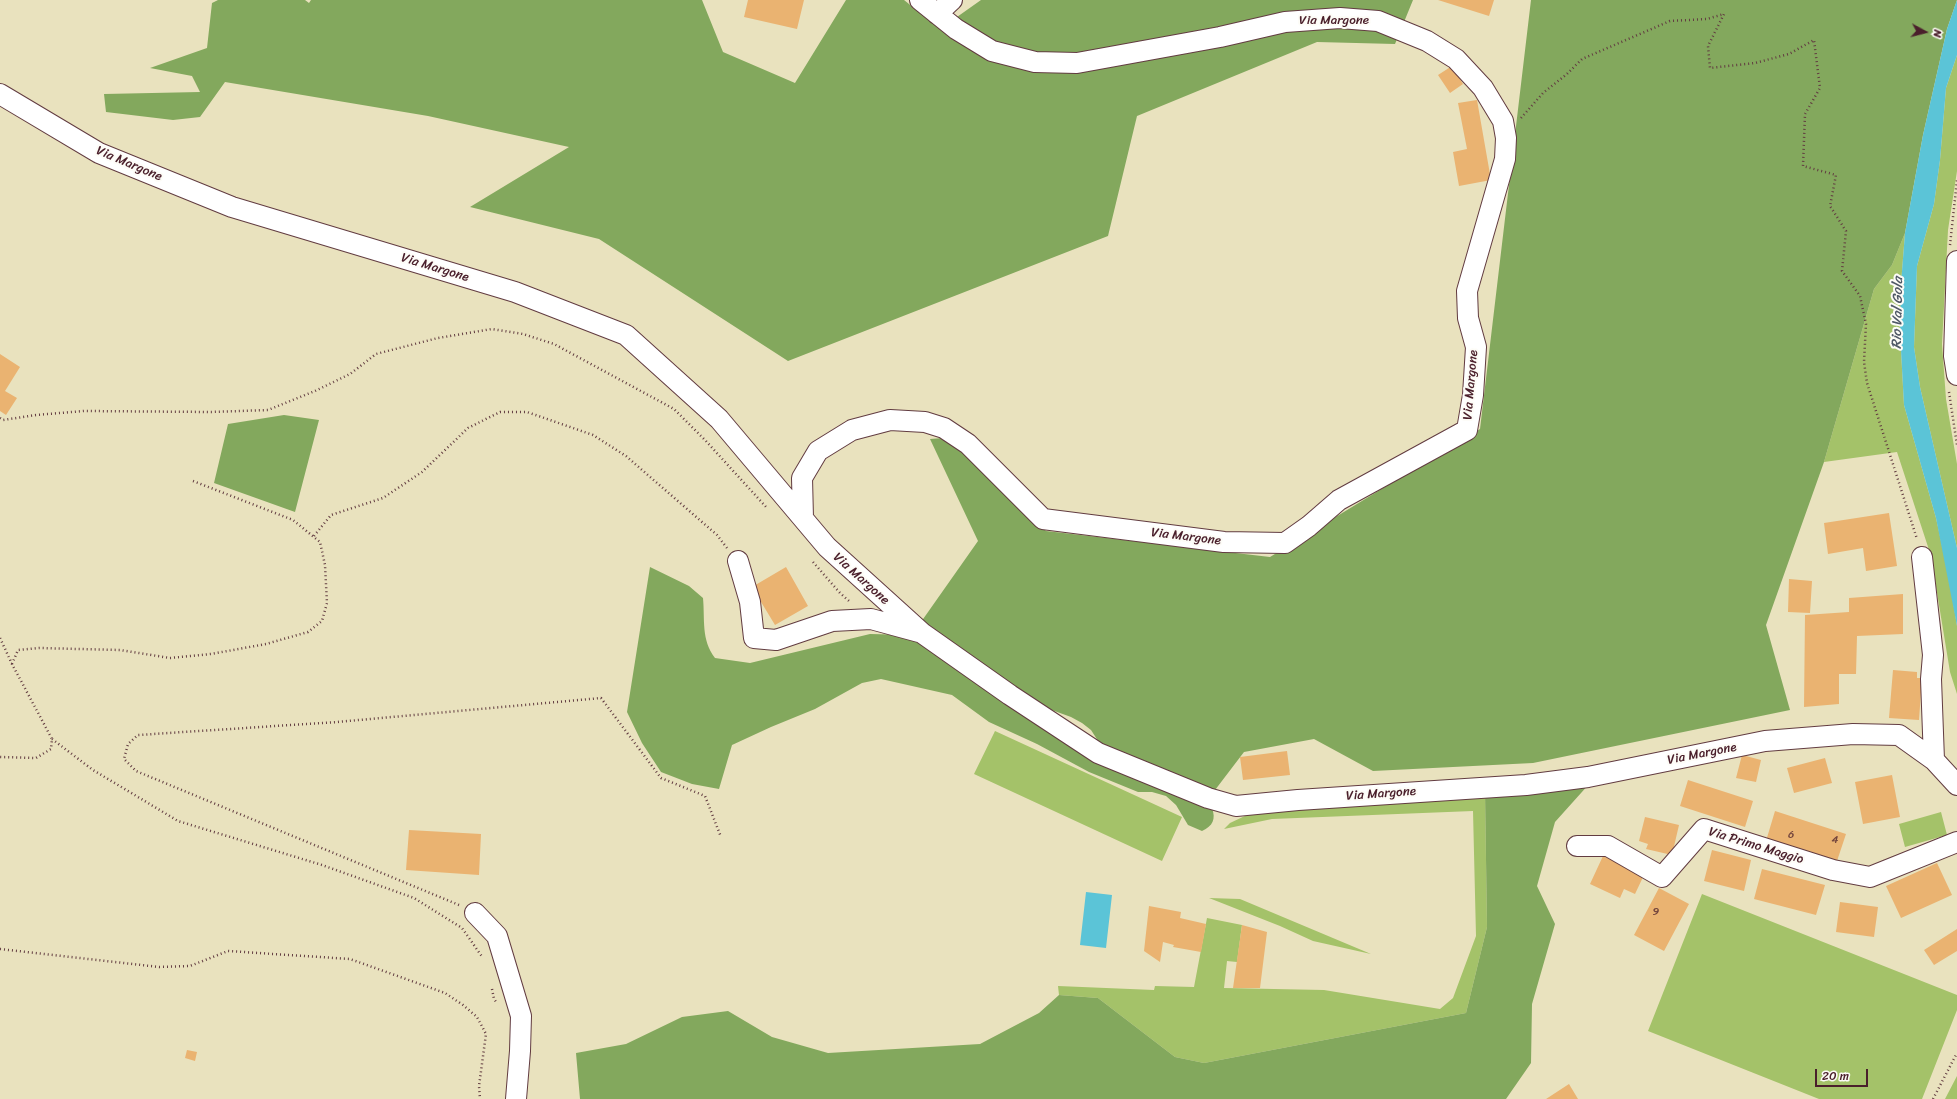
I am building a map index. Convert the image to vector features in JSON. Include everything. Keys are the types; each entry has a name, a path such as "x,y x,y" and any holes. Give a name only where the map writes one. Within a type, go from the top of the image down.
{"street":[{"name":"Via Margone","path":"803,518 802,478 818,451 852,430 890,420 925,422 944,428 968,444 1043,519 1079,522 1224,542 1286,543 1309,526 1339,500 1467,430 1473,395 1476,347 1468,318 1467,291 1505,159 1506,138 1503,121 1483,88 1456,59 1427,41 1378,21 1340,18 1284,22 1220,37 1077,64 1035,62 992,51 956,29 920,0"},
{"path":"937,14 952,0"},
{"name":"Via Margone","path":"4,94 99,152 232,207 515,292 626,335 720,419 827,547 922,633 1010,695 1098,753 1208,798 1236,806 1298,800 1526,785 1588,777 1765,741 1853,734 1899,735 1934,760 1957,785"},
{"path":"1957,270 1954,356 1957,375"},
{"path":"1922,557 1933,655 1931,679 1934,760"},
{"path":"738,561 750,602 754,638 776,640 832,621 871,619 922,633"},
{"name":"Via Primo Maggio","path":"1577,846 1608,846 1662,877 1704,829 1833,870 1870,877 1957,842"},
{"path":"475,913 497,936 521,1016 516,1099"}],"path":[{"path":"1503,121 1522,118 1543,92 1567,74 1582,59 1670,22 1707,19 1724,14 1708,46 1710,68 1755,63 1789,54 1814,40 1820,88 1805,114 1803,166 1836,175 1830,206 1846,231 1842,271 1860,296 1866,324 1864,362 1867,383 1922,557"},
{"path":"0,418 3,420 36,415 84,411 211,412 268,410 315,391 350,374 376,354 438,338 492,329 523,334 554,344 674,408 706,440 768,509"},
{"path":"314,536 331,515 383,498 422,472 468,428 500,412 527,412 593,436 626,456 717,536 738,561"},
{"path":"12,664 18,650 39,648 120,650 170,658 212,654 266,644 308,632 322,621 327,603 325,564 320,542 293,520 193,481"},
{"path":"811,559 840,594 871,619"},
{"path":"0,638 12,664 52,739 93,770 178,821 322,864 414,898 462,928 486,962"},
{"path":"475,913 448,899 136,771 124,758 128,744 138,735 337,722 600,698 661,778 705,796 721,838"},
{"path":"0,757 36,758 51,749 52,739"},
{"path":"0,949 159,967 190,966 228,951 350,959 445,993 477,1017 486,1034 479,1086 480,1099"},
{"path":"491,984 494,999 498,1005"},
{"path":"1933,1099 1957,1053"}],"green space":[{"path":"218,0 305,0 309,3 311,0 702,0 723,52 795,83 846,0 904,0 940,29 981,0 1413,0 1395,44 1317,42 1137,116 1108,236 788,361 599,239 470,207 569,147 428,116 225,82 200,117 173,120 106,112 104,94 200,92 192,76 150,68 207,48 212,3"},
{"path":"1531,0 1957,0 1947,29 1923,135 1905,233 1892,265 1874,289 1824,462 1766,625 1790,710 1533,763 1373,771 1314,739 1244,752 1212,794 1102,747 1091,730 1082,723 1071,717 1027,701 921,622 978,541 930,439 943,438 964,449 1046,531 1270,557 1480,429"},
{"path":"1957,55 1957,171 1948,230 1942,344 1946,399 1957,464 1957,548 1920,387 1914,347 1917,266 1934,204 1940,160 1946,88"},
{"path":"1905,233 1901,284 1900,332 1904,405 1936,518 1949,577 1957,626 1957,694 1950,672 1931,556 1897,452 1824,462 1874,289 1892,265"},
{"path":"284,415 319,420 295,512 214,483 228,424"},
{"path":"650,567 689,586 703,598 706,637 715,658 750,663 870,634 912,635 1212,808 1214,816 1213,822 1209,827 1202,831 1188,825 1176,805 1166,796 1152,792 1138,792 1089,772 1037,744 989,722 952,695 881,679 862,683 815,709 732,745 719,789 692,784 661,772 642,743 627,712"},
{"path":"995,731 1182,817 1162,861 974,774"},
{"path":"1590,783 1555,822 1537,886 1555,924 1532,1004 1531,1063 1506,1099 580,1099 576,1053 626,1044 682,1017 728,1011 772,1037 828,1053 980,1044 1039,1013 1059,995 1098,998 1175,1057 1204,1063 1466,1013 1487,927 1485,792"},
{"path":"1485,792 1487,927 1466,1013 1204,1063 1175,1057 1098,998 1059,995 1058,986 1154,990 1155,986 1194,987 1207,918 1242,925 1237,962 1227,961 1224,988 1324,990 1440,1009 1453,998 1476,936 1473,811 1272,819 1224,829 1230,823 1247,815"},
{"path":"1941,812 1947,835 1905,847 1899,824"},
{"path":"1702,894 1957,995 1957,1010 1922,1099 1819,1099 1648,1031"},
{"path":"1209,898 1240,899 1371,954 1313,941 1280,926"},
{"path":"1957,1076 1957,1099 1945,1099"}],"water":[{"path":"1957,0 1957,55 1946,88 1940,160 1934,204 1917,266 1914,347 1920,387 1957,548 1957,626 1936,518 1904,405 1900,332 1901,284 1905,233 1923,135 1947,29"},
{"path":"1086,892 1112,895 1106,948 1080,945"}],"building":[{"path":"748,0 804,0 797,29 744,17"},
{"path":"1438,0 1494,0 1489,16"},
{"path":"1452,66 1463,84 1450,93 1438,75"},
{"path":"1477,100 1491,180 1459,186 1453,152 1467,149 1458,103"},
{"path":"0,354 20,367 5,391 17,398 6,415 0,411"},
{"path":"1889,513 1897,566 1866,571 1863,548 1828,554 1824,523"},
{"path":"786,567 808,606 775,625 752,587"},
{"path":"1789,579 1812,581 1810,613 1788,612"},
{"path":"1903,594 1903,634 1857,636 1856,674 1839,674 1839,704 1804,707 1805,615 1849,612 1849,598"},
{"path":"1893,670 1917,672 1917,678 1922,678 1919,720 1889,718"},
{"path":"1287,751 1290,775 1243,780 1240,757"},
{"path":"1742,755 1761,760 1756,782 1736,778"},
{"path":"1825,758 1832,783 1794,793 1787,768"},
{"path":"1892,775 1900,817 1863,824 1855,782"},
{"path":"1688,780 1753,801 1745,827 1680,806"},
{"path":"1775,811 1846,834 1836,864 1766,841"},
{"path":"1645,817 1679,825 1672,855 1646,849 1648,844 1639,841"},
{"path":"409,830 481,834 479,875 406,870"},
{"path":"1712,850 1751,860 1744,891 1704,881"},
{"path":"1603,856 1644,875 1635,894 1624,889 1620,898 1590,884"},
{"path":"1937,863 1952,895 1901,918 1886,886"},
{"path":"1762,869 1825,885 1816,915 1754,899"},
{"path":"1659,888 1689,904 1664,951 1634,935"},
{"path":"1840,902 1878,907 1874,937 1836,932"},
{"path":"1149,906 1181,912 1180,918 1206,924 1201,952 1173,947 1174,945 1163,942 1160,962 1144,951"},
{"path":"1242,925 1267,932 1260,988 1233,988"},
{"path":"1957,929 1957,951 1934,965 1924,950"},
{"path":"187,1050 197,1052 195,1061 185,1058"},
{"path":"1569,1084 1578,1099 1546,1099"}],"water label":[{"name":"Rio Val Gola","path":"1898,313"}]}
